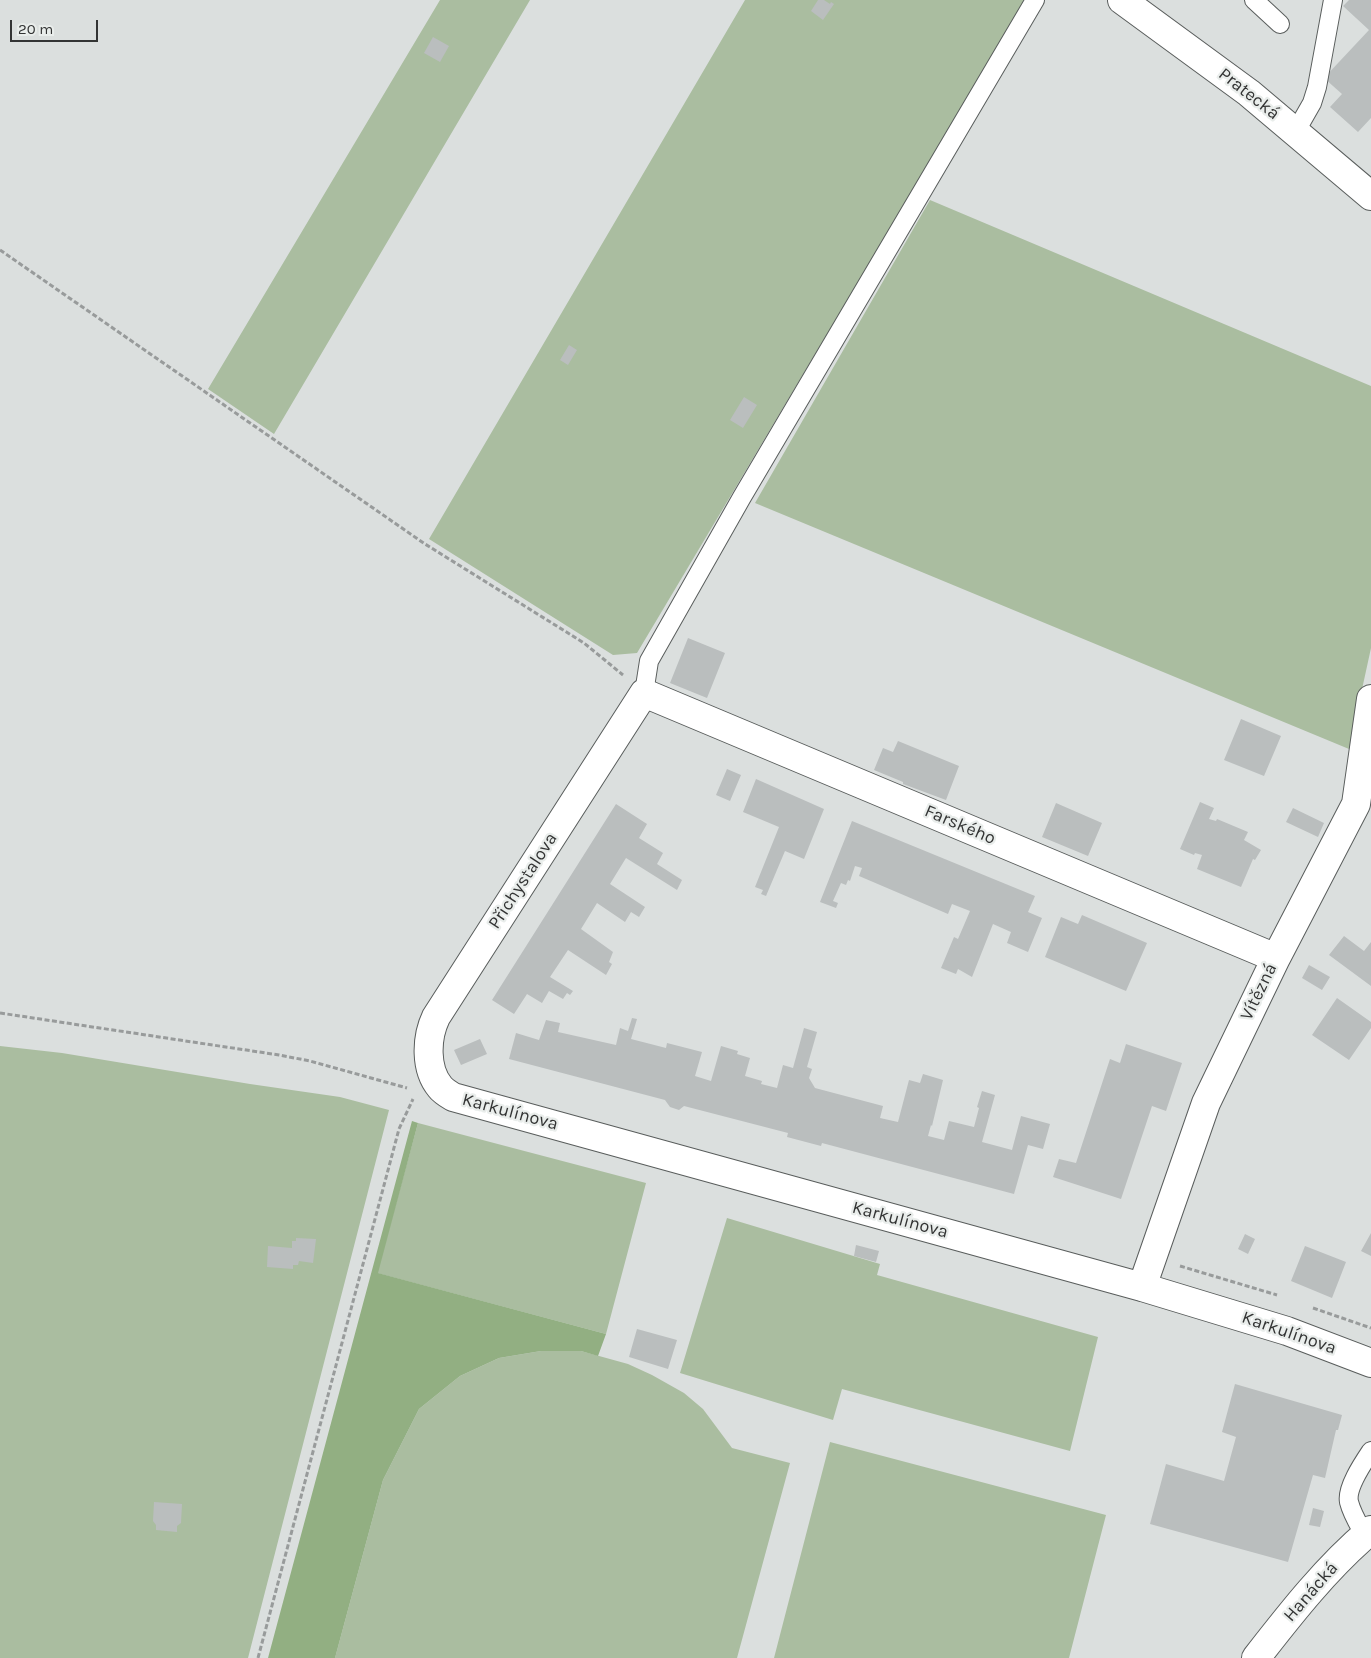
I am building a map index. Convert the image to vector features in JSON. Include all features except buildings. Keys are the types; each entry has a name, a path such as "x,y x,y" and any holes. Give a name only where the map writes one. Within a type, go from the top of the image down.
{"street":[{"name":"Pratecká","path":"1122,0 1250,93 1371,196"},
{"name":"Farského","path":"644,693 1276,958"},
{"name":"Přichystalova","path":"426,1081 429,1057 428,1044 432,1024 644,693"},
{"name":"Vítězná","path":"1142,1287 1206,1103 1276,958 1356,804 1371,699"},
{"name":"Karkulínova","path":"426,1081 453,1097 1142,1287 1279,1329 1371,1363"},
{"name":"Hanácká","path":"1256,1658 1330,1569 1368,1533"}],"lane":[{"path":"644,693 649,661 737,505 1035,0"},
{"path":"1254,0 1280,24"},
{"path":"1296,132 1315,95 1333,0"},
{"path":"1368,1533 1353,1513 1349,1495 1355,1479 1371,1451"}],"path":[{"path":"0,250 425,544 584,643 644,693"},
{"path":"0,1013 279,1055 326,1065 405,1088 411,1088 426,1081"},
{"path":"258,1658 398,1129 426,1081"}],"green space":[{"path":"440,0 530,0 274,434 208,389"},
{"path":"745,0 1026,0 637,653 613,655 429,539"},
{"path":"930,200 1371,386 1371,648 1349,749 755,503"},
{"path":"0,1046 62,1053 340,1097 389,1110 248,1658 0,1658"},
{"path":"412,1121 418,1123 378,1273 606,1334 598,1356 581,1351 541,1351 499,1358 460,1376 419,1409 383,1480 335,1658 268,1658"},
{"path":"418,1123 646,1183 606,1334 377,1273"},
{"path":"727,1218 880,1264 877,1275 1098,1337 1070,1451 842,1389 833,1420 680,1373"},
{"path":"541,1351 581,1351 628,1364 684,1393 703,1409 732,1448 790,1463 737,1658 335,1658 383,1480 419,1409 460,1376 499,1358"},
{"path":"830,1442 1106,1515 1069,1658 774,1658"}]}
